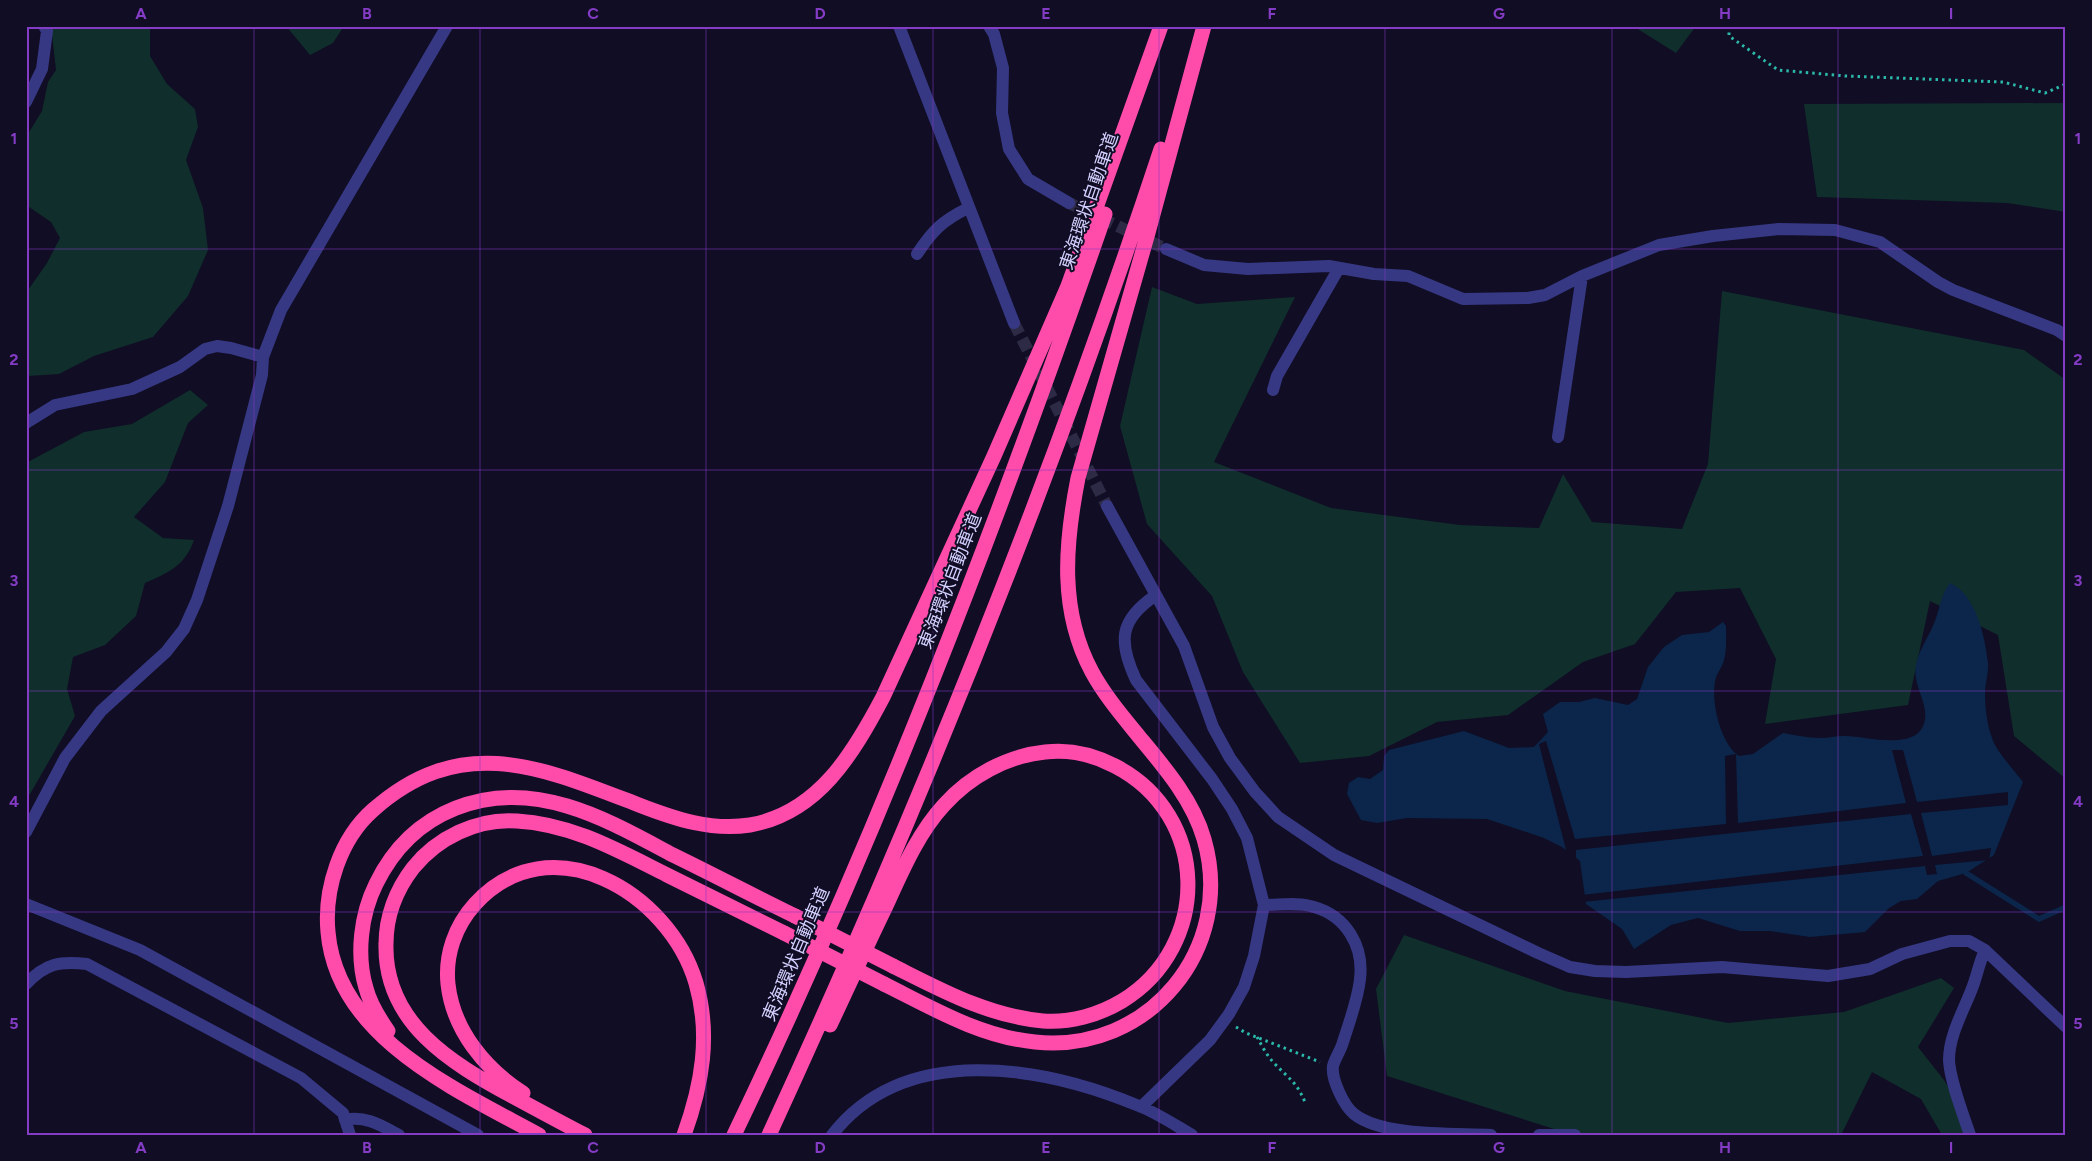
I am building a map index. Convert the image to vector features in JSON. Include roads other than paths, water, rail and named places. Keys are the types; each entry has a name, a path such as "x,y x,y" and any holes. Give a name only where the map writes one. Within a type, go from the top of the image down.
{"highway":[{"path":"539,1135 421,1067 380,1034 349,996 338,975 331,954 327,909 332,882 340,858 353,833 368,814 406,784 452,766 475,763 499,763 533,768 590,786 674,818 708,826 730,827 774,818 794,809 814,795 830,780 846,761 883,697 994,456 1068,286 1161,26"},
{"name":"東海環状自動車道","path":"734,1135 777,1046 929,688 1065,329 1166,26"},
{"path":"585,1135 460,1066 422,1036 396,997 389,976 386,955 386,932 398,891 420,859 436,845 470,828 491,822 514,820 560,827 611,847 961,1022 986,1032 1034,1042 1078,1042 1121,1029 1160,1002 1187,969 1198,949 1210,907 1211,884 1204,839 1183,794 1168,772 1107,696 1092,672 1081,648 1074,625 1067,576 1070,517 1078,478 1150,224 1203,26"},
{"path":"769,1135 871,907 977,651 1049,466 1203,26"},
{"path":"421,1067 388,1032 375,1011 365,987 361,939 364,916 371,894 381,873 392,855 408,837 437,817 465,804 488,798 514,797 566,805 621,828 795,916 893,966 970,1003 1022,1018 1046,1021 1070,1020 1093,1014 1115,1005 1134,994 1156,974 1176,943 1184,922 1188,901 1188,879 1178,833 1155,796 1142,783 1105,760 1082,754 1057,751 1030,753 1004,762 982,773 961,788 943,805 912,853 778,1135"},
{"path":"585,1135 519,1091 494,1071 478,1054 465,1035 455,1015 449,995 447,974 449,953 456,931 468,912 482,896 499,883 518,874 539,869 560,868 582,872 603,878 624,889 644,903 660,920 685,959 695,981 701,1005 704,1039 700,1082 684,1135"}],"street":[{"path":"26,102 42,69 47,31 44,26"},
{"path":"26,832 65,758 101,711 166,652 184,629 197,600 228,506 262,376 263,357 281,310 446,26"},
{"path":"899,26 1014,323"},
{"path":"989,26 994,34 1003,68 1002,112 1009,149 1028,178 1068,203"},
{"path":"917,254 932,231 952,216 968,208"},
{"path":"1166,249 1204,265 1248,269 1329,266 1374,274 1408,276 1463,299 1528,298 1545,295 1582,276 1659,245 1713,236 1779,229 1835,230 1880,242 1938,282 1953,290 2057,330 2066,336"},
{"path":"1273,390 1277,376 1339,268"},
{"path":"1558,437 1582,276"},
{"path":"26,423 55,405 132,389 180,367 205,349 217,346 263,357"},
{"path":"1107,506 1184,646 1213,727 1230,758 1255,792 1278,817 1334,854 1554,960 1570,967 1595,971 1626,972 1722,967 1828,976 1870,969 1902,954 1950,941 1969,941 1985,950 2066,1027"},
{"path":"1141,1107 1210,1040 1225,1020 1244,987 1254,956 1264,905 1246,838 1232,809 1212,778 1136,680 1128,664 1124,649 1124,633 1130,619 1141,605 1156,595"},
{"path":"26,904 140,950 475,1134"},
{"path":"1264,905 1312,906 1330,912 1339,919 1354,938 1358,953 1360,980 1343,1044 1333,1067 1338,1090 1346,1105 1354,1114 1374,1125 1424,1132 1491,1135"},
{"path":"1970,1135 1952,1076 1949,1062 1950,1049 1985,950"},
{"path":"26,984 39,972 63,962 87,964 301,1078 343,1113 350,1135"},
{"path":"832,1135 851,1114 891,1087 914,1078 939,1072 974,1070 1013,1072 1039,1076 1100,1091 1141,1107 1192,1135"},
{"path":"345,1120 354,1118 374,1122 399,1135"},
{"path":"1539,1135 1575,1135"}],"water":[{"path":"1950,583 1966,596 1978,617 1988,663 1985,699 1990,733 1997,749 2023,782 1994,855 1966,873 1938,881 1917,899 1901,901 1889,908 1865,932 1810,937 1770,931 1740,931 1698,918 1671,925 1634,949 1622,929 1586,904 1580,861 1562,847 1544,838 1487,819 1407,818 1377,823 1361,820 1347,794 1349,783 1358,777 1370,779 1383,770 1384,756 1389,750 1464,731 1509,748 1534,747 1548,732 1543,714 1560,702 1579,702 1595,698 1628,705 1637,699 1648,667 1664,647 1682,635 1709,632 1723,622 1726,626 1726,652 1716,679 1714,691 1716,711 1722,733 1739,756 1753,754 1783,733 1816,738 1853,736 1890,740 1913,736 1921,730 1925,719 1924,704 1916,678 1916,663"}],"waterway":[{"path":"1966,873 2039,919 2066,907"}],"tunnel":[{"path":"1069,203 1166,249"},
{"path":"1014,323 1107,506"}]}
